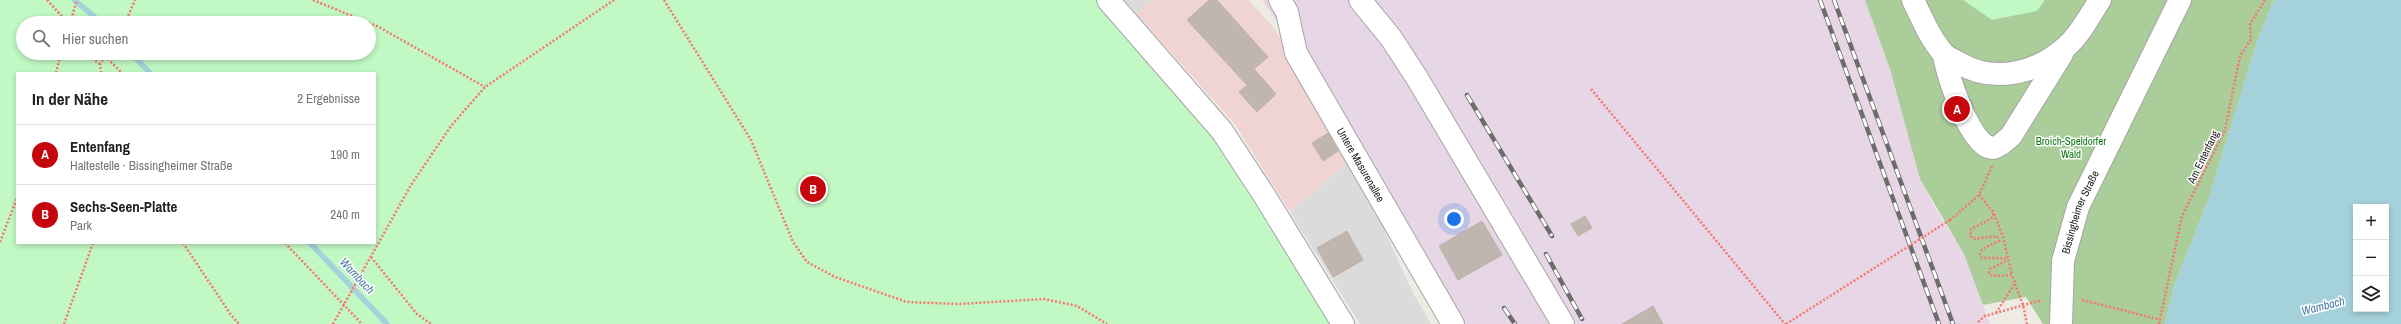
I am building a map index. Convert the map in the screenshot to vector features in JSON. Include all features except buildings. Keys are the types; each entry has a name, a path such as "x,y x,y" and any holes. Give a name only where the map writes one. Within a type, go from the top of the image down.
{"street":[{"path":"1108,0 1222,132 1264,195 1342,324"},
{"name":"Untere Masurenallee","path":"1280,0 1287,12 1296,53 1454,324"},
{"path":"1360,0 1391,38 1417,78 1562,324"},
{"path":"1913,0 1930,34 1944,54 1966,68 1986,74 2015,73 2040,65 2067,47"},
{"path":"1944,54 1946,70 1974,135 1982,144 1993,148 2001,145 2011,136 2067,47 2100,0"},
{"name":"Bissingheimer Straße","path":"2061,324 2063,261 2078,207 2180,0"}],"path":[{"path":"47,0 62,16"},
{"path":"72,16 77,0"},
{"path":"128,16 135,0"},
{"path":"313,0 352,16"},
{"path":"333,324 411,185 451,126 485,87 614,0"},
{"path":"664,0 751,140 793,242 807,262 835,277 908,302 944,305 1044,299 1077,306 1107,324"},
{"name":"Am Entenfang","path":"2159,324 2182,216 2225,130 2240,56 2251,38 2250,24 2265,0"},
{"path":"376,26 485,87"},
{"path":"56,72 59,60"},
{"path":"94,60 100,64"},
{"path":"101,72 100,64 102,60"},
{"path":"109,60 121,72"},
{"path":"1591,89 1786,324 1950,220 1979,195 1990,175 1993,148"},
{"path":"1979,195 1994,213 2003,237 2014,283 2023,305 2027,324"},
{"path":"0,242 16,201"},
{"path":"1994,213 1991,219 1971,229 1970,236 1975,238 1997,236 1999,241 1982,249 1980,254 1982,258 2005,258 2006,261 1990,269 1989,273 1992,276 2012,275"},
{"path":"64,324 93,244"},
{"path":"184,244 231,316 239,324"},
{"path":"286,244 362,324"},
{"path":"371,257 417,314 431,324"},
{"path":"1996,313 2014,283"},
{"path":"1978,322 1996,313 2061,295 2161,320"}],"shaded area":[{"path":"1123,0 1152,0 1136,14"},
{"path":"1152,0 1248,0 1274,28 1352,158 1290,212 1235,124 1136,14"},
{"path":"1262,0 1865,0 1890,69 1920,179 1934,206 1964,254 1990,324 1459,324 1347,124"},
{"path":"1352,158 1412,291 1431,324 1360,324 1290,212"}],"green space":[{"path":"0,0 1097,0 1216,135 1337,324 0,324"},
{"name":"Broich-Speldorfer Wald","path":"1865,0 2276,0 2272,4 2257,42 2209,198 2174,286 2165,324 2043,324 2026,297 1983,305 1964,254 1920,179 1890,69"},
{"path":"1963,0 2045,0 2037,11 1992,20"}],"water":[{"path":"2276,0 2401,0 2401,324 2165,324 2174,286 2209,198 2257,42 2272,4"}],"waterway":[{"name":"Wambach","path":"74,0 93,16"},
{"name":"Wambach","path":"138,60 149,72"},
{"name":"Wambach","path":"311,244 387,324"}],"railway":[{"path":"1820,0 1939,324"},
{"path":"1834,0 1953,324"},
{"path":"1467,95 1552,236"},
{"path":"1546,254 1582,319"},
{"path":"1504,308 1515,324"}],"place":[{"name":"Entenfang","path":"1957,109"},
{"name":"Sechs-Seen-Platte","path":"813,189"}]}
